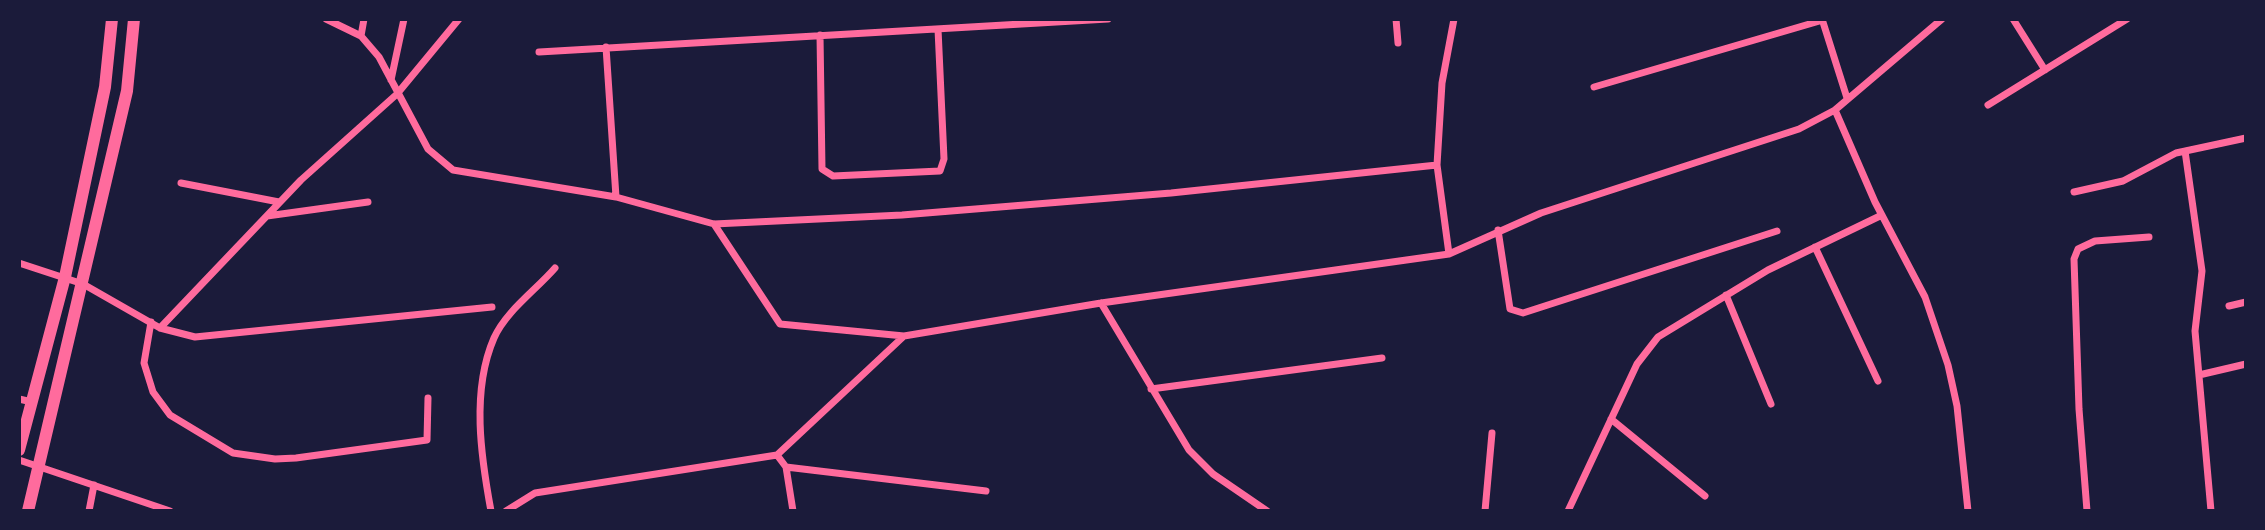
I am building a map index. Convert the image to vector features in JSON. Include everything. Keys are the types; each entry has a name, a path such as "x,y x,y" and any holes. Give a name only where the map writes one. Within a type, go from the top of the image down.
{"main road":[{"path":"19,450 26,400 65,277 105,87 112,19"},
{"path":"28,511 127,90 134,19"}],"street":[{"path":"326,19 361,36 379,57 428,149 453,170 616,197 714,224 902,215 1090,200 1437,164"},
{"path":"361,36 364,19"},
{"path":"390,80 404,19"},
{"path":"160,328 279,202 397,94 459,19"},
{"path":"926,19 926,29"},
{"path":"539,52 938,29 1009,22 1108,19"},
{"path":"1396,19 1398,43"},
{"path":"1449,254 1437,164 1441,83 1454,19"},
{"path":"714,224 780,324 904,336 1101,303 1449,254 1498,230 1798,129 1835,110 1933,22 1942,19"},
{"path":"2013,19 2045,70"},
{"path":"1988,105 2127,19"},
{"path":"1594,87 1823,20 1847,98"},
{"path":"821,35 822,169 833,176 940,171 943,159 938,29"},
{"path":"606,47 616,197"},
{"path":"1835,110 1882,215 1925,297 1948,365 1957,407 1968,511"},
{"path":"2074,192 2123,181 2185,151 2246,138"},
{"path":"2185,151 2202,271 2195,331 2211,511"},
{"path":"181,183 279,202"},
{"path":"266,216 368,202"},
{"path":"1568,511 1637,364 1658,337 1768,270 1882,215"},
{"path":"1498,230 1510,309 1523,313 1777,231"},
{"path":"2087,511 2079,409 2074,260 2078,249 2095,241 2149,237"},
{"path":"1815,247 1878,381"},
{"path":"19,263 83,284 160,328 195,337 492,307"},
{"path":"491,511 480,426 481,405 494,338 514,310 555,268"},
{"path":"1726,295 1771,404"},
{"path":"2229,306 2246,302"},
{"path":"1101,303 1189,450 1213,474 1267,511"},
{"path":"151,323 144,363 153,392 170,415 233,453 275,459 296,458 427,440 428,398"},
{"path":"506,511 535,493 777,455 904,336"},
{"path":"1151,389 1382,358"},
{"path":"2199,375 2246,364"},
{"path":"1611,419 1705,496"},
{"path":"1485,511 1492,433"},
{"path":"777,455 786,467 793,511"},
{"path":"19,460 170,511"},
{"path":"786,467 986,491"},
{"path":"89,511 94,485"}]}
